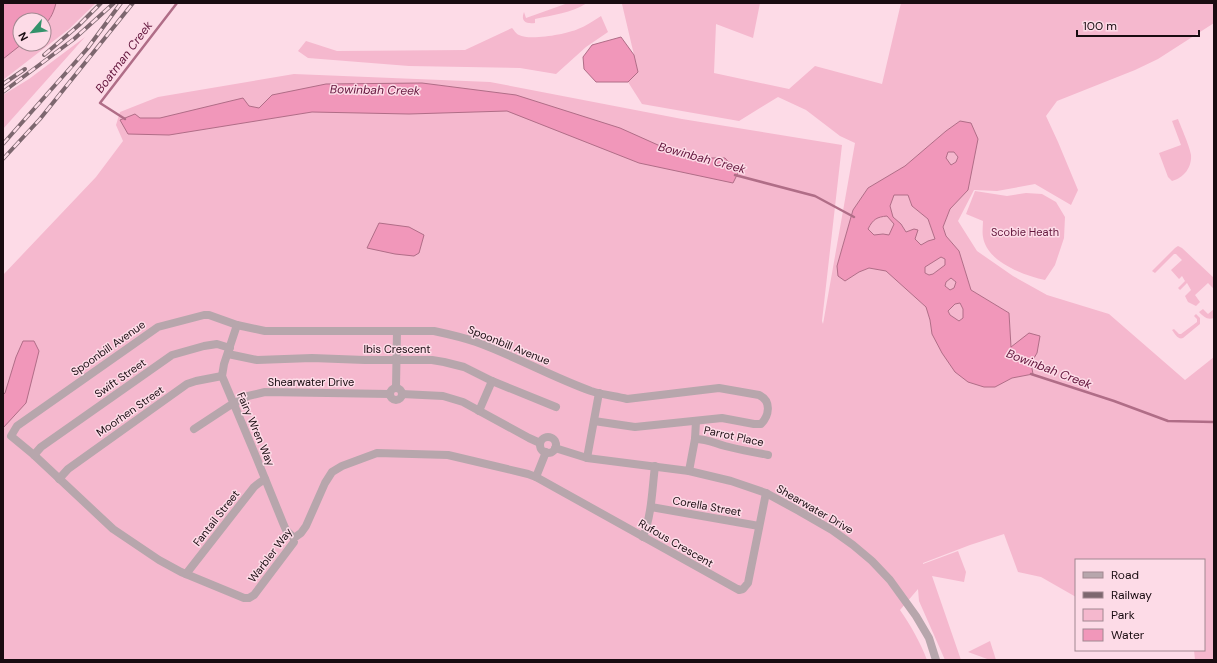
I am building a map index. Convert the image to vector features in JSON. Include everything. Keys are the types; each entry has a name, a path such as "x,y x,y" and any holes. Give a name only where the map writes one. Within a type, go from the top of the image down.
{"street":[{"name":"Spoonbill Avenue","path":"11,436 17,426 158,327 204,315 209,315 237,325 265,331 434,331 477,342 599,393 627,399 719,388 760,395 767,401 768,406 765,420 761,424 722,418 635,427 594,421"},
{"path":"222,376 224,364 237,325"},
{"path":"396,387 397,331"},
{"name":"Swift Street","path":"34,455 41,447 172,355 217,344 229,351"},
{"name":"Ibis Crescent","path":"229,351 257,360 312,358 432,360 444,362 464,367 492,381 556,407"},
{"name":"Fairy Wren Way","path":"222,376 286,530 294,538"},
{"name":"Moorhen Street","path":"59,479 68,469 187,384 222,376"},
{"path":"479,411 492,381"},
{"path":"396,387 401,390 402,394"},
{"path":"396,387 391,389 390,397 395,400 400,398 402,394"},
{"name":"Shearwater Drive","path":"194,429 248,396 265,392 390,394"},
{"path":"587,458 599,393"},
{"path":"402,394 443,396 463,402 540,443"},
{"path":"689,470 695,439 696,420"},
{"name":"Warbler Way","path":"11,436 34,455 112,529 159,560 186,574 244,598 249,598 254,595 294,542 294,538 301,533 306,526 325,483 332,472 342,466 377,453 448,455 536,477"},
{"path":"544,438 550,438 554,442 555,448 551,452 546,452 541,449 540,443 544,438"},
{"name":"Parrot Place","path":"695,439 705,439 724,446 768,455"},
{"name":"Shearwater Drive","path":"555,448 587,458 689,470 731,481 766,493 799,511 832,530 853,545 872,561 890,580 916,616 929,638 936,660"},
{"path":"536,477 546,452"},
{"path":"643,537 647,528 651,507 655,466"},
{"name":"Rufous Crescent","path":"536,477 738,590 743,589 748,583 758,526 766,493"},
{"name":"Fantail Street","path":"186,574 254,487 258,483 266,480"},
{"name":"Corella Street","path":"651,507 758,526"}],"green space":[{"path":"56,3 96,3 69,29 52,42 52,15"},
{"path":"568,3 587,3 555,15 535,19 535,23 527,23 523,18 524,12 526,18"},
{"path":"624,3 760,3 753,38 716,24 714,73 789,89 815,66 882,84 901,3 1214,3 1214,23 1158,59 1135,70 1057,101 1046,116 1078,190 1071,205 1035,184 997,191 974,190 958,221 977,251 1013,276 1047,295 1109,314 1185,380 1214,357 1214,660 1195,660 1194,651 1205,651 1205,559 1075,559 1075,596 1041,577 1018,572 1004,534 923,563 958,551 966,572 964,582 932,576 961,660 945,660 919,601 918,589 900,610 915,634 927,660 3,660 3,275 96,177 123,141 116,125 120,112 158,97 294,74 490,82 682,119 842,145 822,321 823,324 855,143 840,136 806,110 778,97 739,121 642,104 628,82 638,72 622,4","holes":["960,121 968,190 950,209 943,227 946,236 959,251 971,290 1009,313 1011,347 1037,353 1031,363 1033,374 1012,378 995,387 932,334 926,307 886,270 869,268 859,272 845,281 837,266 853,210 868,188 905,166"]},
{"path":"601,16 608,32 586,47 556,74 520,68 409,66 308,58 298,51 306,41 337,51 465,50 512,28 516,33 524,37 548,36 578,29"},
{"path":"85,37 3,129 3,95 29,79"},
{"path":"12,52 39,52 3,80 3,59"},
{"path":"1178,119 1189,147 1191,159 1189,168 1184,175 1172,181 1168,177 1159,153 1181,145 1172,121"},
{"path":"948,152 954,152 958,157 956,162 950,165 946,158"},
{"name":"Scobie Heath","path":"975,191 1007,196 1026,193 1042,194 1056,202 1065,217 1064,238 1055,265 1045,280 1017,271 1007,266 991,254 983,237 983,221 966,214"},
{"path":"894,195 908,195 912,206 928,219 935,239 921,245 915,239 913,230 906,232 901,224 893,217 890,206"},
{"path":"887,215 894,224 889,236 883,234 874,235 868,229 873,221"},
{"path":"1178,246 1214,278 1214,289 1208,283 1195,295 1200,302 1196,306 1188,302 1185,296 1191,290 1187,283 1180,290 1178,288 1185,281 1182,276 1179,279 1171,270 1182,260 1176,254 1174,254 1155,273 1152,271"},
{"path":"941,256 945,259 946,265 933,274 929,275 925,273 925,267"},
{"path":"951,278 956,282 954,288 950,290 945,286 946,282"},
{"path":"960,303 963,309 963,318 959,321 950,315 948,311 955,304"},
{"path":"1203,309 1208,314 1214,309 1214,318 1206,318 1202,315 1199,312"},
{"path":"1196,314 1200,318 1200,324 1183,338 1175,335 1172,330 1174,329 1181,334 1197,322 1197,319 1194,316"},
{"path":"990,641 996,660 990,660 968,652"}],"water":[{"path":"3,3 56,3 52,15 52,12 12,12 12,52 3,59"},
{"path":"621,37 634,55 638,72 628,82 596,82 584,69 583,57 592,45"},
{"path":"422,83 516,95 620,128 687,158 725,158 738,173 733,183 639,163 507,111 409,114 312,112 169,135 128,134 120,120 135,114 140,118 160,118 243,98 249,106 259,108 272,95 326,84"},
{"path":"960,121 971,123 978,139 968,190 950,209 943,227 946,236 959,251 971,290 1009,313 1011,347 1029,333 1040,336 1037,353 1031,363 1033,374 1012,378 995,387 984,387 968,382 955,372 942,353 932,334 926,307 886,271 869,268 859,272 845,281 838,276 837,266 853,210 868,188 905,166","holes":["948,152 954,152 958,157 956,162 951,165 946,158","894,195 908,195 912,206 928,219 935,239 921,245 915,239 918,230 914,229 906,232 901,224 893,217 890,206","887,216 894,224 889,235 874,235 868,229 876,219","941,257 945,259 945,265 933,274 929,275 925,273 925,267","951,278 956,282 954,288 950,290 945,286 946,282","960,303 963,309 963,318 959,321 950,315 948,311 955,304"]},
{"path":"379,223 409,227 424,235 419,253 414,256 395,254 367,248"},
{"path":"23,341 34,341 39,351 26,403 3,428 3,395"}],"waterway":[{"name":"Boatman Creek","path":"125,119 100,103 177,3"},
{"name":"Bowinbah Creek","path":"735,175 815,196 854,217"},
{"name":"Bowinbah Creek","path":"1031,374 1114,401 1168,421 1214,422"}],"railway":[{"path":"44,55 79,25 101,3"},
{"path":"3,92 74,39 114,3"},
{"path":"3,144 87,49 121,3"},
{"path":"3,159 40,119 133,3"},
{"path":"3,84 25,69"}]}
